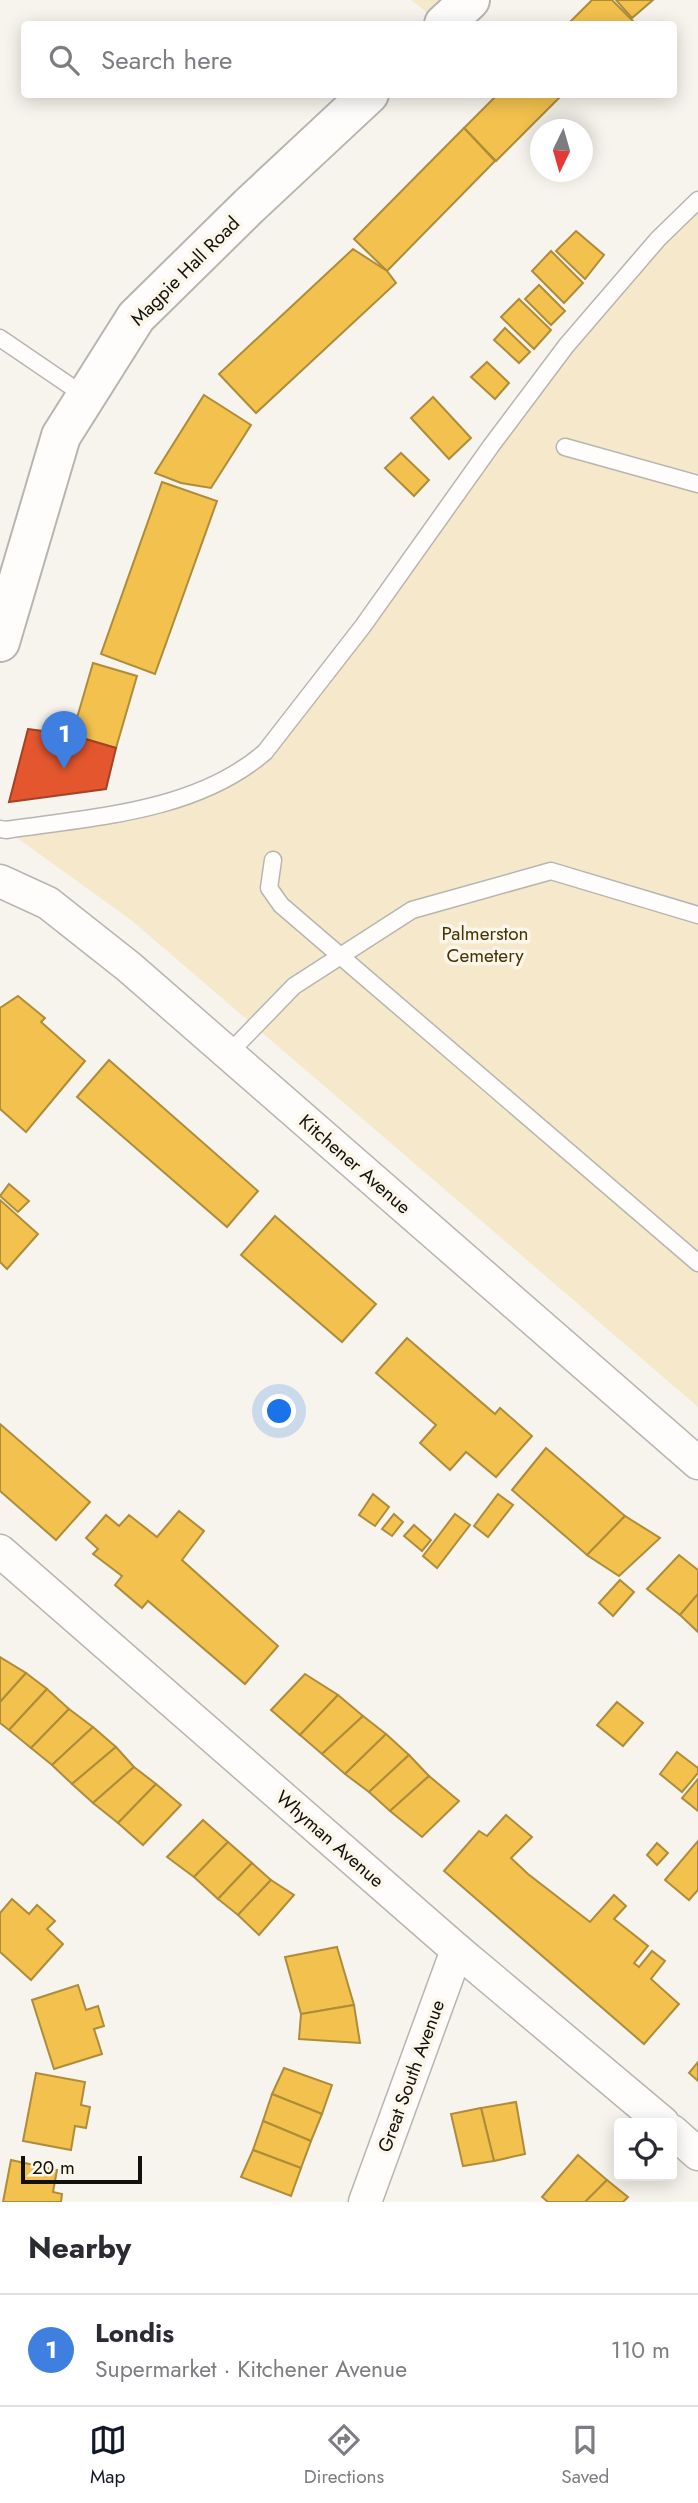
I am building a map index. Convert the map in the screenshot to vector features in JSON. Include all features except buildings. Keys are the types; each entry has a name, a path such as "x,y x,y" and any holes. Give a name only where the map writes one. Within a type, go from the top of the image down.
{"street":[{"path":"447,21 470,0"},
{"name":"Magpie Hall Road","path":"0,642 61,436 136,317 365,98"},
{"name":"Kitchener Avenue","path":"0,881 48,903 129,967 698,1463"},
{"name":"Whyman Avenue","path":"0,1552 457,1950 657,2118"},
{"name":"Great South Avenue","path":"365,2202 457,1950"},
{"path":"677,2135 698,2154"}],"lane":[{"path":"0,829 103,816 167,802 222,782 245,769 265,752 363,626 566,346 658,239 698,200"},
{"path":"0,338 85,396"},
{"path":"565,447 698,484"},
{"path":"273,860 269,888 281,905 698,1263"},
{"path":"229,1053 294,986 412,910 551,871 698,915"}],"green space":[{"path":"411,0 451,0 433,17"},
{"name":"Palmerston Cemetery","path":"698,200 698,1407 131,920 6,830 103,816 245,769 491,446"}],"place":[{"name":"Londis","path":"64,769"}]}
